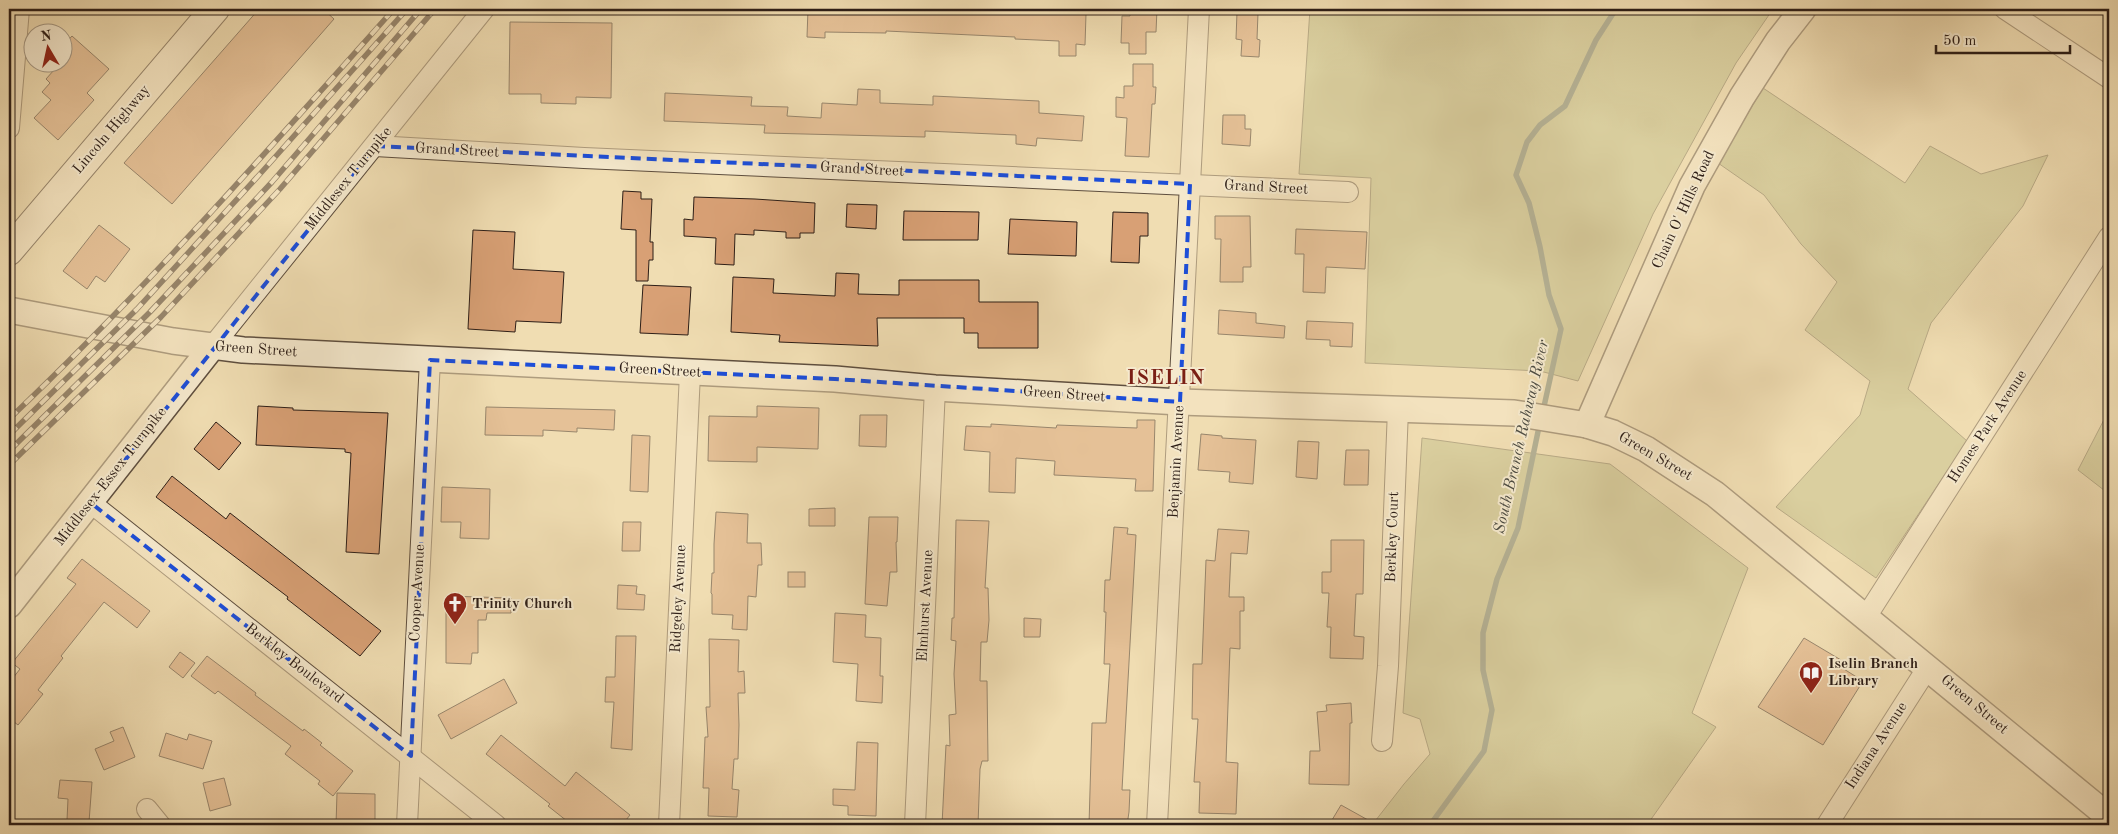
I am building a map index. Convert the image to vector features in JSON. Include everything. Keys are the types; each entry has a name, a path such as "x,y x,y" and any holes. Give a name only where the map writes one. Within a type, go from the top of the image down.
{"main road":[{"name":"Lincoln Highway","path":"9,251 215,9"}],"street":[{"path":"9,128 18,9"},
{"name":"Middlesex Turnpike","path":"212,348 376,146 484,9"},
{"name":"Benjamin Avenue","path":"1157,825 1199,9"},
{"name":"Chain O' Hills Road","path":"1587,425 1692,186 1742,97 1778,41 1804,9"},
{"path":"2005,9 2109,78"},
{"name":"Grand Street","path":"376,146 584,158 1348,192"},
{"name":"Homes Park Avenue","path":"1866,617 2109,237"},
{"name":"Green Street","path":"9,310 212,348 835,379 935,388 1180,402 1514,413 1587,425 1613,433 1646,449 1716,494 2109,817"},
{"name":"Middlesex-Essex Turnpike","path":"9,605 212,348"},
{"name":"Cooper Avenue","path":"407,825 430,360"},
{"name":"Ridgeley Avenue","path":"669,825 690,373"},
{"name":"Elmhurst Avenue","path":"916,825 935,388"},
{"name":"Berkley Court","path":"1382,741 1388,666 1398,409"},
{"name":"Berkley Boulevard","path":"91,503 496,825"},
{"name":"Indiana Avenue","path":"1827,825 1928,667"},
{"path":"146,809 160,825"}],"highlighted area":[{"path":"375,146 1190,184 1180,402 835,379 430,360 411,756 91,503"}],"green space":[{"path":"1310,9 1773,9 1736,63 1653,214 1578,381 1540,371 1365,363 1371,178 1299,174"},
{"path":"1763,88 1905,183 1930,146 1981,174 2048,155 2023,206 1931,323 1908,389 1967,441 1876,578 1776,507 1860,415 1870,381 1805,330 1837,282 1801,244 1764,195 1718,163"},
{"path":"2109,410 2109,494 2078,470"},
{"path":"1422,438 1610,464 1748,568 1692,713 1716,727 1647,825 1372,825 1430,754 1420,719 1403,713"}],"building":[{"path":"259,9 323,9 334,19 172,204 124,163"},
{"path":"808,9 942,9 1086,14 1085,45 1076,44 1076,56 1059,56 1059,41 1015,39 1015,37 886,31 886,33 825,32 825,38 807,37"},
{"path":"1130,9 1157,9 1156,32 1146,32 1146,54 1129,54 1129,43 1121,43 1122,16 1130,16"},
{"path":"1237,12 1258,13 1257,39 1260,40 1259,57 1241,56 1242,40 1236,39"},
{"path":"510,22 612,23 611,98 576,97 576,104 541,103 541,94 509,94"},
{"path":"72,36 109,69 87,93 94,100 58,140 34,118 51,100 42,92 50,83 46,79 52,72 72,72"},
{"path":"1133,64 1153,64 1153,87 1156,87 1155,104 1152,104 1149,157 1125,156 1127,118 1116,117 1116,97 1124,98 1124,86 1133,86"},
{"path":"858,89 880,90 880,103 933,105 933,96 1039,101 1039,113 1084,116 1082,141 1037,138 1036,146 1016,144 1016,135 925,131 925,137 764,133 765,125 664,121 665,93 752,97 751,106 788,107 787,116 821,118 822,103 857,105"},
{"path":"1223,115 1245,115 1245,129 1251,129 1250,146 1222,144"},
{"path":"623,191 641,192 641,199 652,199 650,242 653,242 653,260 649,260 648,281 636,281 636,230 621,229"},
{"path":"694,197 815,203 814,233 800,233 800,238 786,238 786,232 754,230 754,235 735,234 734,265 715,264 716,238 684,236 684,219 693,220"},
{"path":"847,204 877,205 876,229 846,227"},
{"path":"904,211 979,212 978,240 903,240"},
{"path":"1113,212 1148,213 1148,236 1140,236 1139,263 1111,262"},
{"path":"1215,216 1250,216 1251,267 1243,267 1243,282 1220,282 1221,239 1215,239"},
{"path":"1010,219 1077,222 1076,256 1008,254"},
{"path":"99,225 130,249 105,282 96,276 87,289 63,271"},
{"path":"1296,229 1367,232 1365,269 1326,267 1325,293 1303,292 1304,254 1295,254"},
{"path":"473,230 515,232 513,269 564,272 561,323 516,321 515,332 468,329"},
{"path":"836,273 859,274 858,294 899,295 899,280 979,280 979,302 1038,302 1038,348 978,348 978,333 964,333 964,318 877,318 878,346 779,342 780,335 731,332 733,277 774,279 773,293 835,296"},
{"path":"643,285 691,287 688,335 640,333"},
{"path":"1219,310 1256,313 1256,323 1285,326 1284,338 1218,334"},
{"path":"1307,321 1353,323 1352,347 1330,346 1330,340 1306,339"},
{"path":"258,406 293,408 293,410 388,413 379,554 346,552 351,453 345,452 345,449 256,445"},
{"path":"757,406 819,408 818,449 757,447 757,462 708,461 709,416 757,417"},
{"path":"486,407 615,410 614,430 577,428 577,432 543,430 543,436 485,435"},
{"path":"860,415 887,415 886,447 859,446"},
{"path":"1137,420 1155,420 1153,491 1135,491 1136,479 1054,475 1055,461 1016,458 1015,493 989,492 990,452 964,450 966,426 991,427 991,424 1056,428 1057,425 1137,428"},
{"path":"216,422 241,443 219,470 194,449"},
{"path":"1201,434 1222,436 1222,438 1256,440 1253,484 1229,482 1230,472 1198,470"},
{"path":"632,435 650,436 648,492 630,491"},
{"path":"1298,441 1319,442 1317,479 1296,477"},
{"path":"1346,450 1369,450 1368,485 1344,485"},
{"path":"172,476 226,519 230,513 381,631 360,656 287,599 288,597 156,497"},
{"path":"442,487 490,489 489,539 460,538 461,522 441,522"},
{"path":"835,508 835,526 809,526 809,509"},
{"path":"716,512 748,514 747,543 761,543 762,565 758,565 756,597 748,596 747,630 732,629 733,615 712,614 711,593 712,573 714,573"},
{"path":"869,517 898,517 896,542 897,572 890,572 887,606 865,604"},
{"path":"956,520 989,521 985,588 988,588 989,620 987,642 981,642 980,681 987,681 988,761 982,761 980,769 978,825 942,825 946,745 950,746 949,715 956,714 954,674 956,641 951,640 952,618 954,618"},
{"path":"623,522 641,522 640,551 622,551"},
{"path":"1114,527 1128,528 1127,534 1136,535 1122,790 1130,790 1129,812 1127,825 1089,825 1092,723 1106,723 1110,664 1104,664 1105,580 1110,580"},
{"path":"1218,529 1249,531 1247,554 1231,553 1229,597 1244,597 1244,611 1240,611 1240,649 1230,648 1226,762 1238,763 1236,814 1199,813 1200,782 1194,782 1198,719 1192,719 1193,664 1202,664 1206,560 1215,561"},
{"path":"1331,540 1364,540 1363,594 1356,594 1354,636 1364,637 1363,659 1330,658 1331,627 1327,627 1329,593 1322,593 1322,572 1331,572"},
{"path":"82,559 150,611 137,628 104,602 61,656 63,658 38,690 43,694 18,725 9,718 9,683 20,669 12,663 76,584 67,578"},
{"path":"788,572 805,572 805,587 788,587"},
{"path":"618,585 637,586 636,594 645,595 644,610 617,609"},
{"path":"446,596 511,598 511,613 487,613 486,620 478,620 478,653 472,653 471,664 446,663"},
{"path":"835,613 866,615 865,637 881,638 880,676 883,676 882,703 856,701 858,664 833,662"},
{"path":"1024,618 1041,619 1040,637 1024,637"},
{"path":"616,636 636,636 632,750 611,748 614,702 605,702 606,677 615,677"},
{"name":"Iselin Branch Library","path":"1804,638 1841,660 1839,666 1863,681 1823,745 1758,707"},
{"path":"709,639 739,640 738,672 744,671 745,693 738,693 738,759 734,759 732,789 739,790 737,817 708,816 709,788 703,788 705,737 708,737 706,707 710,707"},
{"path":"180,652 195,663 183,678 169,667"},
{"path":"207,656 256,693 255,695 322,743 320,745 353,771 333,796 318,784 320,781 285,754 291,746 218,691 215,694 191,676"},
{"path":"504,679 517,703 451,739 438,715"},
{"path":"1351,703 1349,785 1309,784 1310,751 1320,751 1317,712 1327,711 1326,705"},
{"path":"123,727 135,757 104,770 95,749 114,741 110,732"},
{"path":"166,733 187,740 189,734 212,741 203,769 159,756"},
{"path":"501,735 565,786 576,772 630,815 622,825 572,825 548,806 550,804 486,754"},
{"path":"857,742 878,743 876,816 848,815 848,806 833,805 833,789 855,790"},
{"path":"224,778 231,805 210,811 203,783"},
{"path":"60,780 92,782 89,822 67,820 68,799 58,798"},
{"path":"337,793 375,794 375,825 336,825"},
{"path":"1341,805 1377,825 1329,825"}],"waterway":[{"name":"South Branch Rahway River","path":"1543,411 1561,329 1549,295 1529,203 1516,175 1527,142 1540,125 1565,106 1596,40 1616,9"},
{"name":"South Branch Rahway River","path":"1430,825 1484,751 1492,710 1483,670 1483,633 1497,579 1518,528 1540,422"}],"railway":[{"path":"9,419 158,269 394,9"},
{"path":"9,435 137,309 407,9"},
{"path":"9,451 150,312 272,182 421,9"},
{"path":"9,465 161,317 280,189 435,9"}],"place":[{"name":"Trinity Church","path":"455,625"},
{"name":"Iselin Branch Library","path":"1811,694"}],"district":[{"name":"ISELIN","path":"1166,379"}]}
